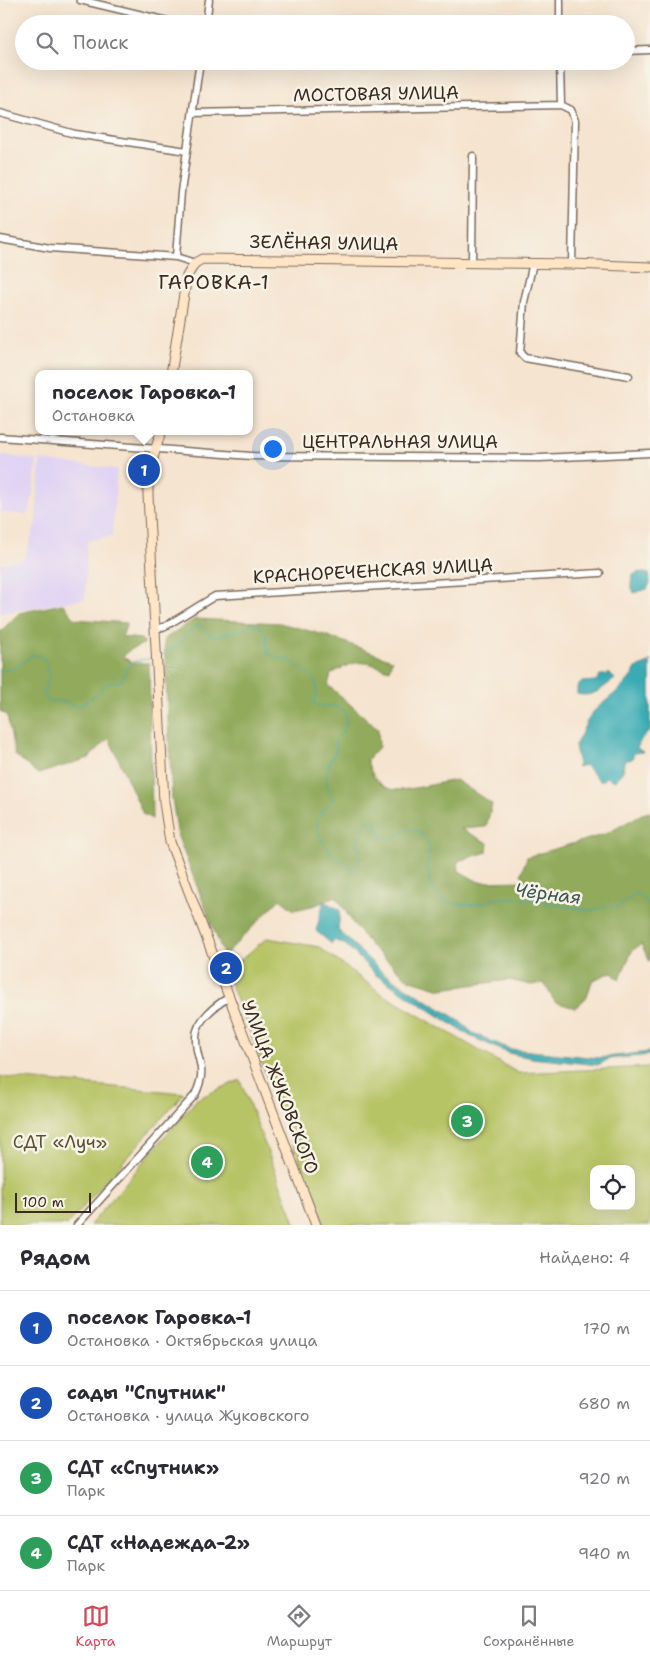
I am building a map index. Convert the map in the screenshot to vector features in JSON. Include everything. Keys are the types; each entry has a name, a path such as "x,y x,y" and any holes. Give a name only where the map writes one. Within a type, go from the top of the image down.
{"main road":[{"name":"ЗЕЛЁНАЯ УЛИЦА","path":"195,263 212,258 533,263 650,267"},
{"path":"172,370 186,276 195,263"},
{"name":"УЛИЦА ЖУКОВСКОГО","path":"160,435 148,475 164,802 170,842 316,1225"}],"street":[{"path":"80,0 142,15"},
{"path":"207,15 209,0"},
{"path":"560,0 560,15"},
{"path":"635,51 650,50"},
{"path":"176,257 178,224 199,70"},
{"path":"560,70 561,105 571,110 575,120 572,264"},
{"name":"МОСТОВАЯ УЛИЦА","path":"193,113 561,105"},
{"path":"0,113 75,134 188,151"},
{"path":"472,262 473,156"},
{"name":"ЗЕЛЁНАЯ УЛИЦА","path":"0,239 50,248 176,257 195,263"},
{"path":"533,263 524,302 520,353 525,358 628,376"},
{"name":"ЦЕНТРАЛЬНАЯ УЛИЦА","path":"0,437 155,447 251,456 540,458 650,453"},
{"name":"КРАСНОРЕЧЕНСКАЯ УЛИЦА","path":"156,629 166,626 209,599 222,595 600,573"},
{"path":"77,1225 195,1095 202,1074 196,1038 197,1031 213,1008 228,998"}],"shaded area":[{"path":"0,455 37,460 31,506 26,515 0,512"},
{"path":"40,460 117,469 112,536 87,541 85,599 0,613 0,564 24,559 36,523"}],"green space":[{"path":"63,604 75,619 127,623 122,637 141,639 145,643 128,651 123,657 133,663 149,663 152,819 143,814 109,738 89,758 38,774 15,755 7,715 0,711 0,632 19,613"},
{"path":"195,619 280,623 328,636 392,660 389,670 365,663 347,666 331,674 328,685 378,729 379,747 367,760 372,773 385,787 403,790 456,780 492,804 486,827 461,829 488,843 487,852 458,861 459,871 479,882 526,881 521,874 527,857 606,834 642,814 650,812 650,962 641,944 632,951 619,980 611,972 592,981 587,997 575,1008 555,1002 544,983 531,985 509,980 441,989 408,979 373,948 355,926 336,896 316,905 294,910 280,899 224,956 178,837 172,798 164,639"},
{"path":"267,938 319,947 382,994 518,1073 650,1067 650,1225 325,1225 226,972"},
{"name":"СДТ «Луч»","path":"0,1077 184,1093 67,1225 0,1225"},
{"path":"240,1080 296,1225 90,1225 197,1099"}],"water":[{"path":"638,572 649,574 650,583 647,589 634,593 631,585 632,576"},
{"path":"650,660 650,731 642,738 637,748 643,752 634,753 632,759 624,761 623,771 615,781 606,777 601,782 585,765 577,767 578,761 575,745 595,710 629,680 636,668 649,663"},
{"path":"609,673 615,679 602,689 588,695 577,694 577,687 582,682 596,681 600,675"},
{"path":"324,901 340,910 338,930 383,973 457,1019 473,1033 510,1049 598,1058 649,1052 650,1055 609,1059 598,1065 532,1058 508,1053 470,1036 376,975 346,945 334,940 332,944 316,931"}],"waterway":[{"name":"Чёрная","path":"159,656 172,650 199,624 208,634 215,637 242,629 251,624 260,626 266,634 268,653 278,659 288,659 315,679 317,693 313,703 336,707 345,711 345,728 335,741 336,751 327,770 328,787 333,801 320,814 317,826 319,834 328,848 352,868 360,865 360,853 356,842 367,821 377,822 377,830 384,837 392,840 408,829 420,832 430,847 427,867 431,886 440,898 450,903 473,905 501,898 517,898 593,911 610,905 615,909 636,893 650,905"},
{"name":"Чёрная","path":"0,671 13,669 34,654 45,659 49,677 43,693 48,701 63,701 78,707 109,682 122,681 127,668 132,662 153,658"}],"place":[{"name":"поселок Гаровка-1","path":"144,470"},
{"name":"сады \"Спутник\"","path":"226,968"},
{"name":"СДТ «Спутник»","path":"467,1121"},
{"name":"СДТ «Надежда-2»","path":"207,1162"}],"district":[{"name":"ГАРОВКА-1","path":"214,282"}]}
